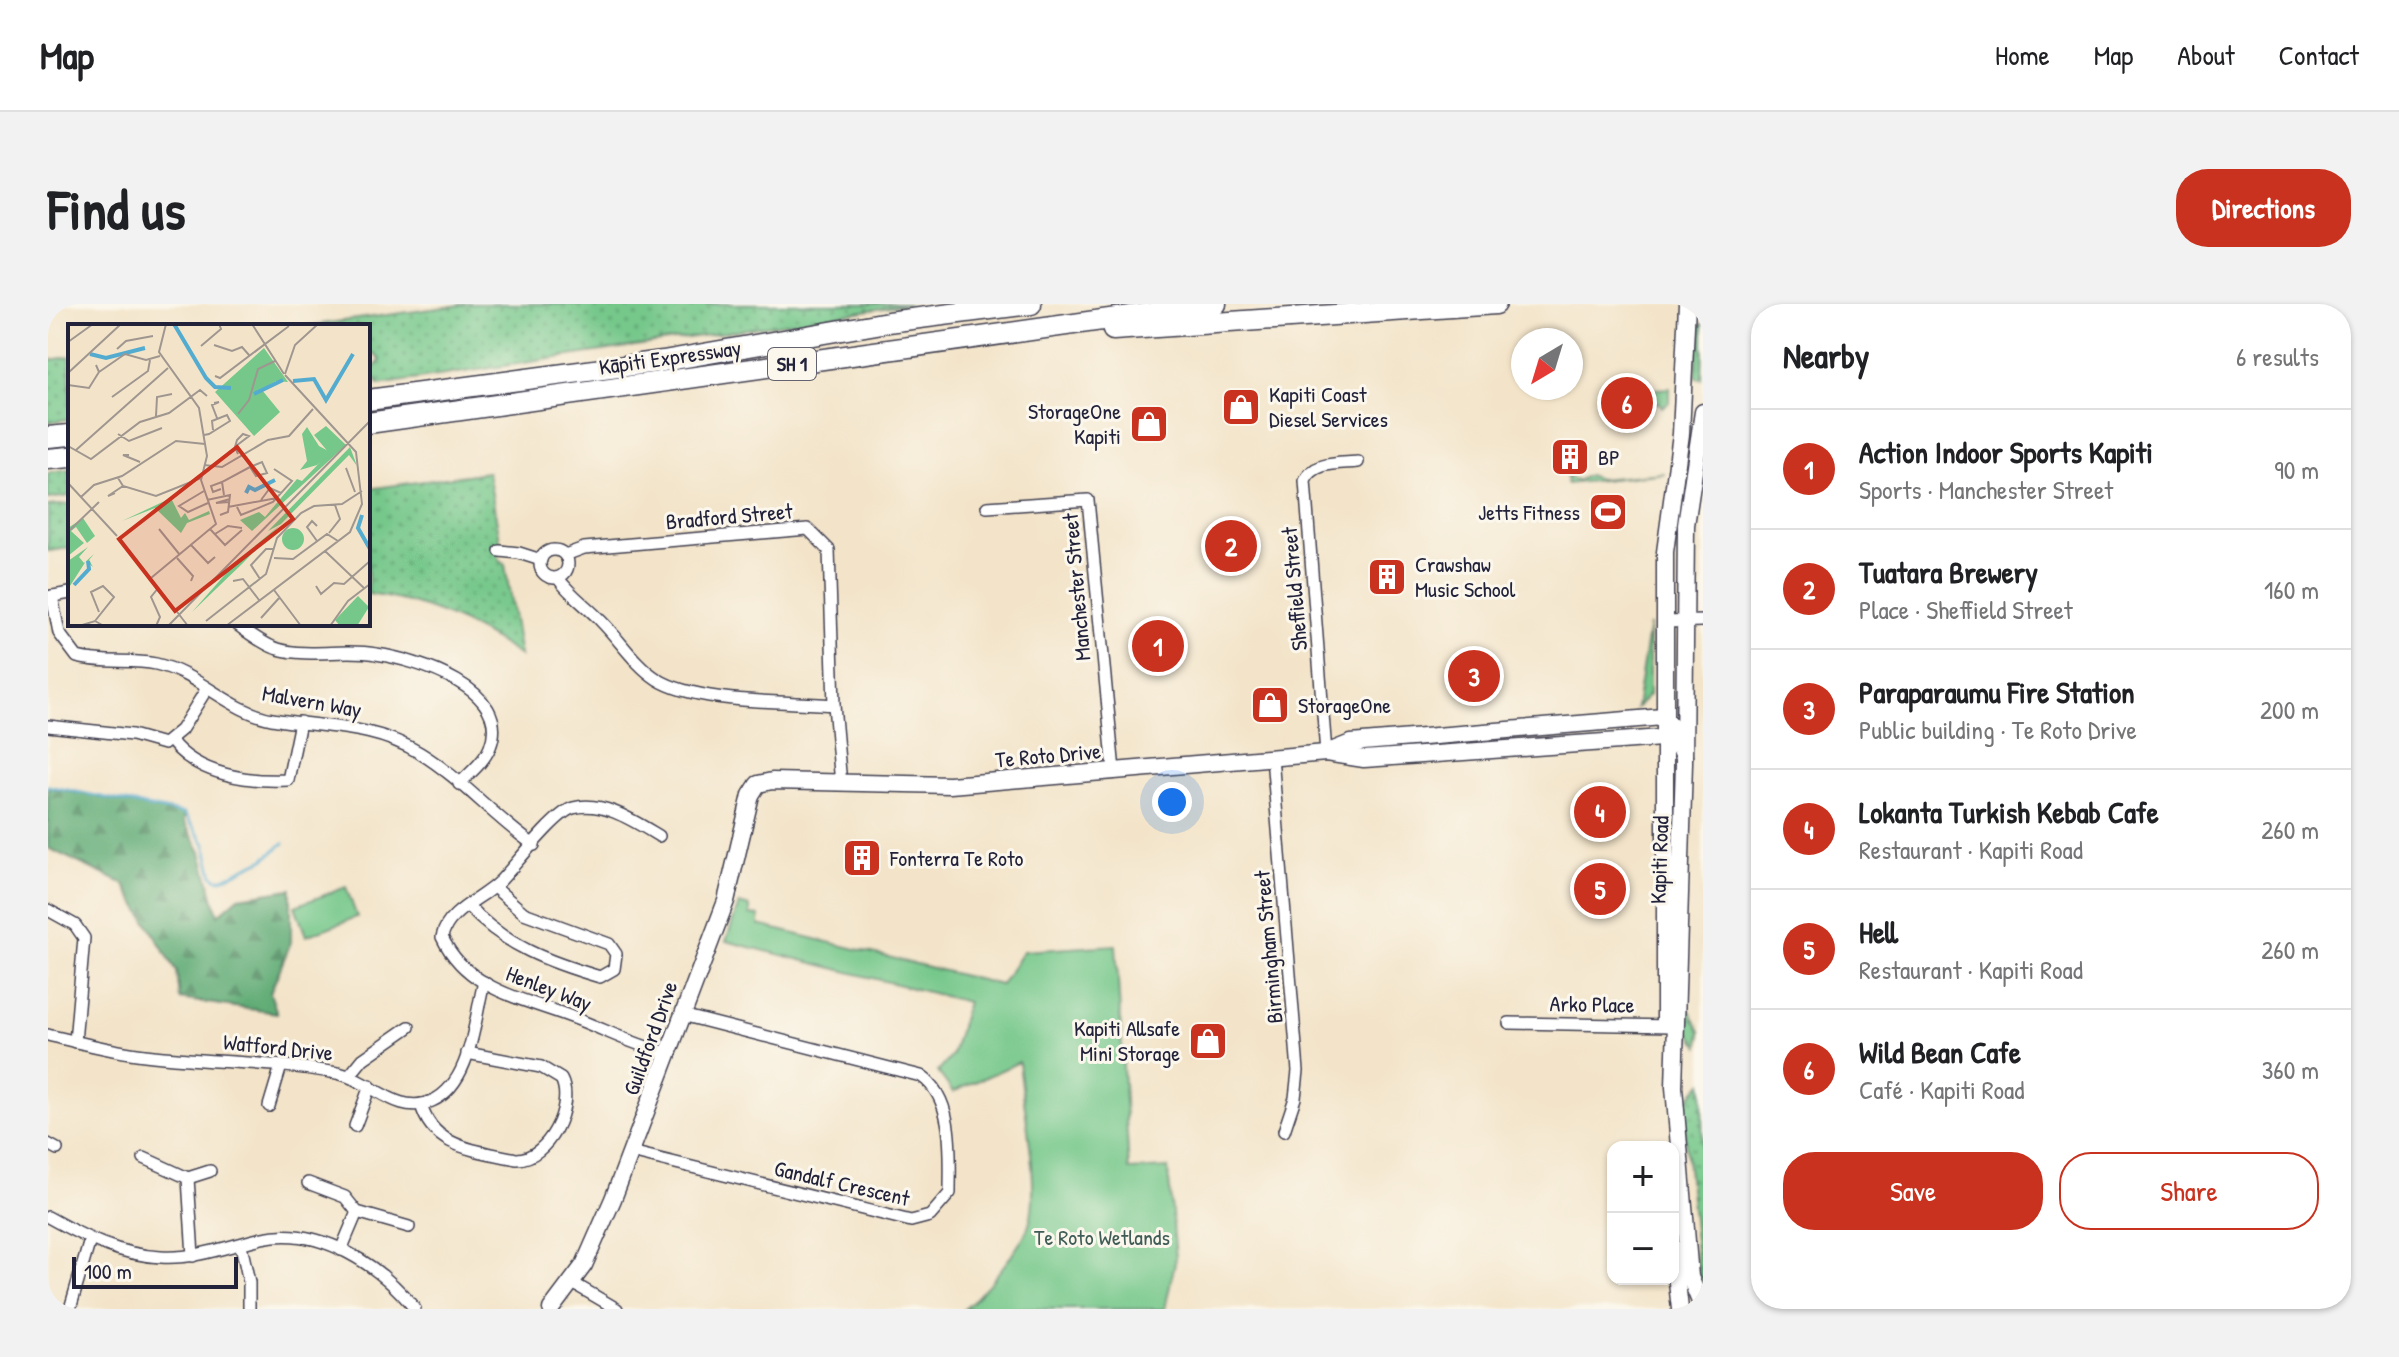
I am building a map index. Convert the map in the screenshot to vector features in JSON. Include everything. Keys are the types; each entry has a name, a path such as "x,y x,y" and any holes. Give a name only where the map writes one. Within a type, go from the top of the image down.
{"highway":[{"path":"888,322 973,304"},
{"name":"Kāpiti Expressway","path":"370,400 663,361 888,322 1031,304"},
{"name":"Kāpiti Expressway","path":"370,423 1216,304"},
{"path":"858,355 1111,330 1496,304"},
{"path":"48,437 68,435"},
{"path":"48,459 68,457"}],"street":[{"name":"Kapiti Road","path":"1672,1141 1665,552 1680,446 1687,304"},
{"name":"Kapiti Road","path":"1670,1026 1685,696 1695,622 1686,525 1703,412"},
{"name":"Sheffield Street","path":"1326,753 1305,481 1309,473 1322,466 1358,462"},
{"name":"Manchester Street","path":"987,507 1088,500 1114,771"},
{"name":"Bradford Street","path":"500,551 541,560 552,550 565,555 584,548 808,529 829,550 834,705 841,784"},
{"path":"558,578 568,567 565,555"},
{"path":"541,560 544,574 558,578 566,590 601,621 647,672 668,685 698,694 834,705"},
{"name":"Malvern Way","path":"50,596 59,633 77,657 156,664 269,719 352,727 394,741 420,753 534,845"},
{"path":"1665,622 1695,622"},
{"path":"239,626 275,649 375,653 434,670 471,690 489,711 493,736 485,757 459,784"},
{"path":"48,726 132,735 164,744 171,741 206,690"},
{"path":"1684,757 1666,727 1685,696"},
{"path":"1607,742 1615,737 1624,720"},
{"name":"Te Roto Drive","path":"1326,753 1351,743 1624,720 1666,727"},
{"path":"171,741 183,755 241,779 288,780 300,722"},
{"name":"Te Roto Drive","path":"772,781 950,785 1326,753 1353,759 1607,742 1666,727"},
{"path":"1479,733 1480,751"},
{"name":"Birmingham Street","path":"1272,757 1298,1071 1295,1098 1284,1131"},
{"name":"Guildford Drive","path":"551,1309 594,1247 726,901 751,795 758,784 772,781"},
{"path":"494,887 524,913 609,944 616,954 614,969 600,977 541,959 507,940 468,906 494,887 556,817 572,808 599,807 631,819 659,836"},
{"name":"Henley Way","path":"468,906 443,929 444,942 484,982 530,1006 570,1016 622,1040 667,1053"},
{"path":"48,910 75,925 84,938 75,1042"},
{"path":"467,1053 541,1067 561,1079 566,1096 556,1125 542,1149 526,1159 516,1159 452,1144 427,1122 421,1104 445,1093 457,1079 467,1053 484,982"},
{"name":"Gandalf Crescent","path":"631,1152 911,1221 930,1216 950,1193 945,1106 935,1087 921,1076 682,1015"},
{"name":"Arko Place","path":"1509,1023 1670,1026"},
{"path":"350,1075 363,1059 409,1027"},
{"name":"Watford Drive","path":"48,1035 137,1054 350,1075 403,1104 421,1104"},
{"path":"269,1106 281,1066"},
{"path":"355,1126 370,1086"},
{"path":"144,1158 188,1178 210,1171"},
{"path":"188,1178 193,1256"},
{"path":"308,1183 345,1197 357,1212 409,1227"},
{"name":"Kapiti Road","path":"1679,1198 1690,1277 1703,1309"},
{"path":"341,1250 357,1212"},
{"path":"48,1217 90,1240 137,1255 193,1256 285,1235 314,1239 341,1250 391,1283 415,1309"},
{"path":"70,1309 90,1240"},
{"path":"241,1245 249,1282 249,1309"},
{"path":"571,1282 617,1309"},
{"path":"1677,1285 1680,1309"}],"green space":[{"path":"468,304 910,304 379,385 371,371 381,360 370,351 370,324 321,324"},
{"path":"1698,324 1703,324 1702,379 1696,378"},
{"path":"68,357 68,419 48,422 48,360"},
{"path":"1669,388 1669,402 1662,407 1659,402 1647,407 1645,390"},
{"path":"1566,468 1569,477 1577,481 1588,475 1599,479 1665,473 1567,484"},
{"path":"68,470 68,496 48,499 48,473"},
{"path":"488,472 500,540 499,559 505,565 520,656 485,634 428,608 370,594 370,489"},
{"path":"68,504 68,548 48,551 48,506"},
{"path":"1649,625 1649,695 1636,708"},
{"path":"48,787 184,814 184,822 201,852 218,915 239,897 291,889 291,942 270,993 277,1013 180,999 177,972 124,884 48,848"},
{"path":"346,887 357,917 306,936 295,906"},
{"name":"Te Roto Wetlands","path":"739,904 750,907 750,915 759,916 759,925 1001,985 1023,951 1116,945 1129,1170 1168,1168 1176,1258 1165,1309 964,1309 1012,1255 1030,1221 1033,1205 1032,1165 1019,1062 953,1092 938,1072 952,1056 967,1002 726,941"},
{"path":"1682,996 1701,1031 1700,1046 1684,1024"},
{"path":"1702,1083 1703,1291 1698,1271 1682,1105"}],"waterway":[{"path":"48,786 184,814 205,844 213,876 220,880 264,859 284,843"}],"place":[{"name":"Wild Bean Cafe","path":"1627,403"},
{"name":"Kapiti Coast Diesel Services","path":"1241,407"},
{"name":"StorageOne Kapiti","path":"1149,424"},
{"name":"BP","path":"1570,457"},
{"name":"Jetts Fitness","path":"1608,512"},
{"name":"Tuatara Brewery","path":"1231,546"},
{"name":"Crawshaw Music School","path":"1387,577"},
{"name":"Action Indoor Sports Kapiti","path":"1158,646"},
{"name":"Paraparaumu Fire Station","path":"1474,676"},
{"name":"StorageOne","path":"1270,705"},
{"name":"Lokanta Turkish Kebab Cafe","path":"1600,812"},
{"name":"Fonterra Te Roto","path":"862,858"},
{"name":"Hell","path":"1600,889"},
{"name":"Kapiti Allsafe Mini Storage","path":"1208,1041"}]}
